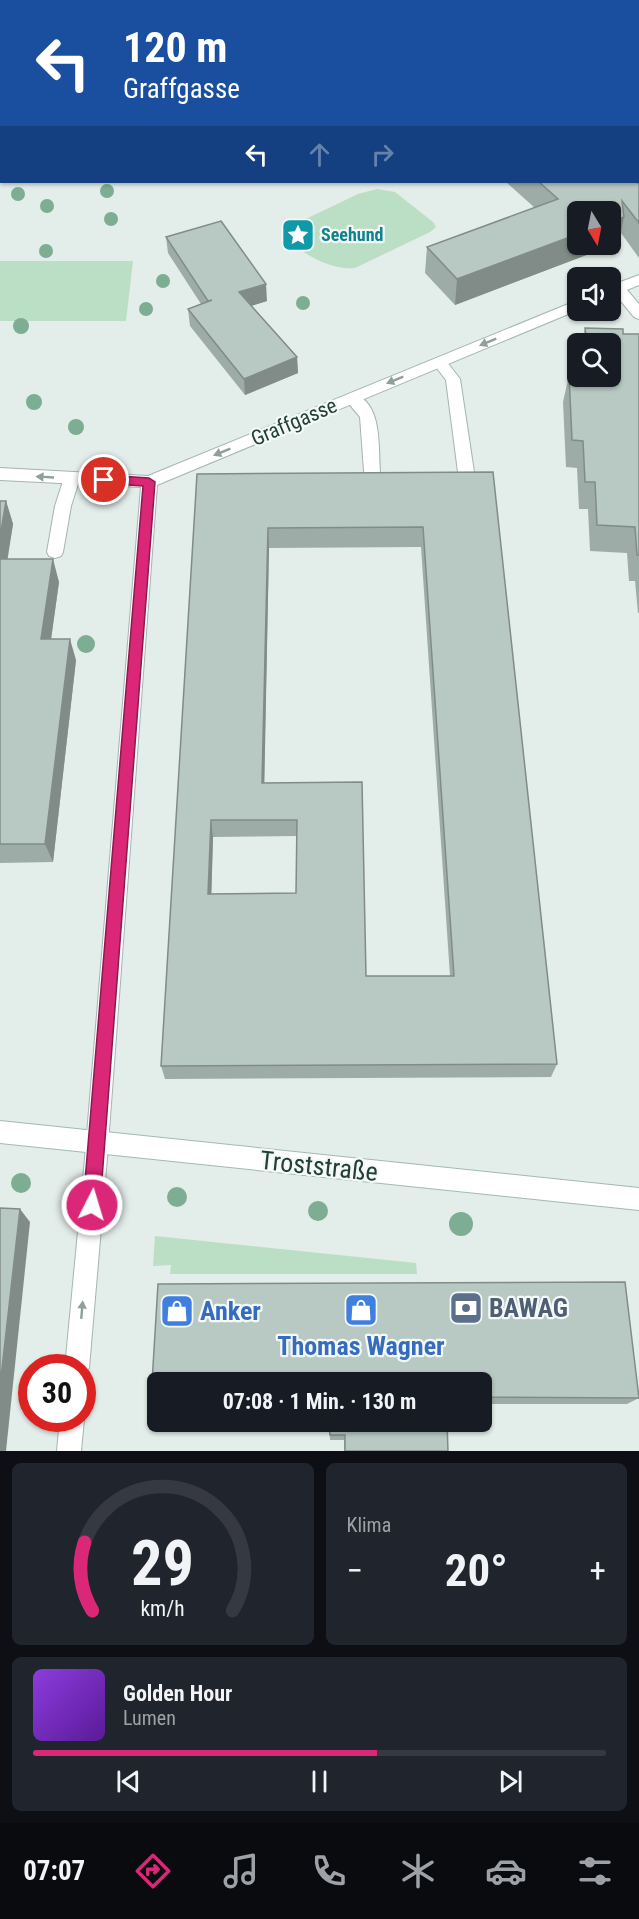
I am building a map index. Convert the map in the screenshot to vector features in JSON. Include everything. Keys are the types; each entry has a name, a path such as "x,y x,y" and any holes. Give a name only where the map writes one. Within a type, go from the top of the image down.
{"street":[{"path":"621,286 639,280"},
{"path":"621,296 639,314"},
{"name":"Graffgasse","path":"0,474 149,482 567,309"},
{"path":"438,362 453,379 466,472"},
{"path":"352,398 368,416 372,471"},
{"path":"55,552 63,506 72,478"},
{"path":"78,1354 149,482"},
{"name":"Troststraße","path":"0,1132 639,1199"},
{"path":"69,1451 71,1432"}],"green space":[{"path":"377,189 395,192 433,222 436,227 355,268 326,264 298,248 284,234 289,227 358,194"},
{"path":"0,261 133,261 126,321 0,321"},
{"path":"155,1236 416,1263 417,1274 170,1274 171,1265 153,1266"}],"building":[{"path":"540,183 639,184 639,223 622,201 624,217 621,218 621,201 567,201 567,238 457,279 427,247 558,199"},
{"path":"221,221 266,284 239,292 297,357 244,379 188,309 212,300 208,301 166,237"},
{"path":"585,328 623,329 623,334 639,334 639,555 637,555 635,527 597,525 595,482 585,482 583,441 572,440 570,387 621,387 621,333 586,333"},
{"path":"493,472 557,1064 161,1066 197,474","holes":["423,527 454,976 366,976 362,782 262,783 268,528","211,820 297,820 296,893 208,894"]},
{"path":"0,501 6,501 0,537"},
{"path":"0,559 53,559 41,639 70,639 45,844 0,844"},
{"path":"0,1208 20,1209 0,1386"},
{"path":"625,1282 639,1398 492,1397 492,1372 153,1372 158,1284"},
{"path":"330,1432 447,1432 448,1451 345,1451 345,1435 330,1435"}],"place":[{"name":"Seehund","path":"298,235"},
{"name":"BAWAG","path":"466,1308"},
{"name":"Thomas Wagner","path":"361,1310"},
{"name":"Anker","path":"177,1311"}],"route":[{"path":"92,1205 149,482 104,480"}]}
